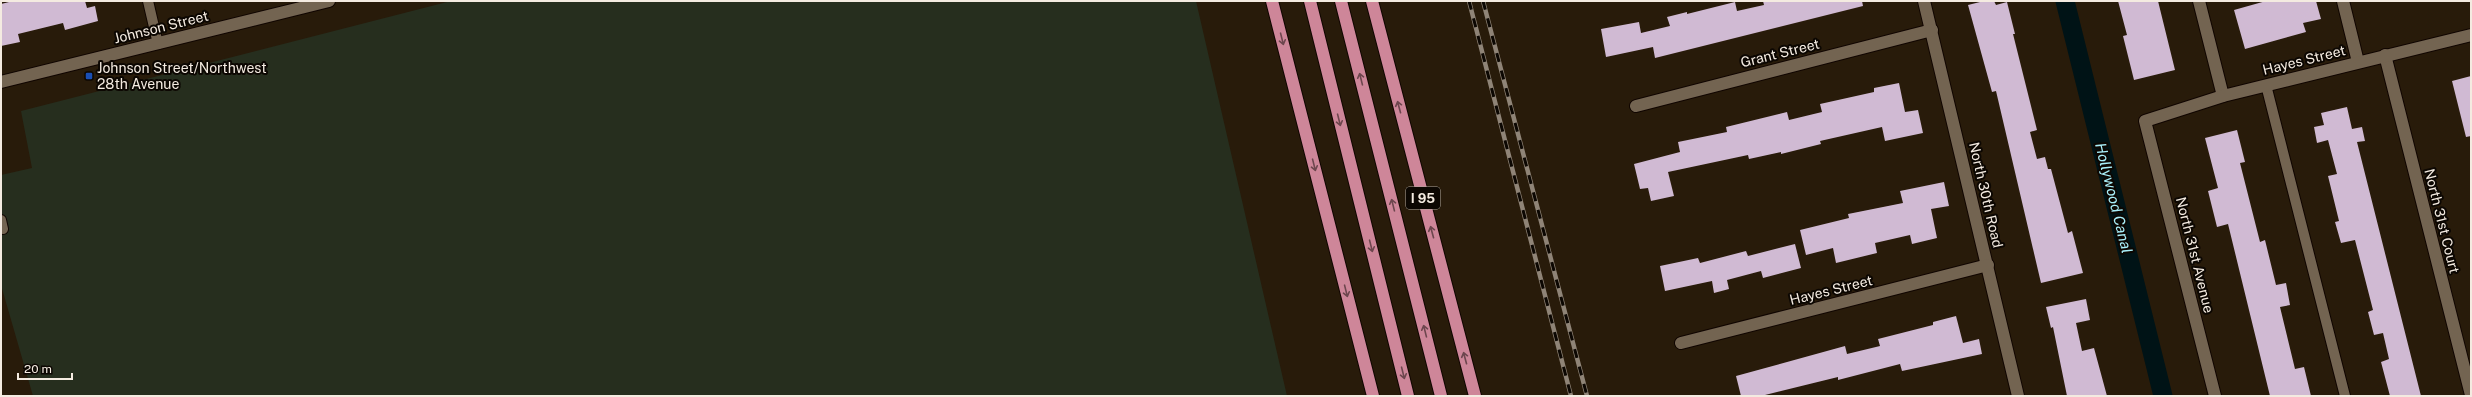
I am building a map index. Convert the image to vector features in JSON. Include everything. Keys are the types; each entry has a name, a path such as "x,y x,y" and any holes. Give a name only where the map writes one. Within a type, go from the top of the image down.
{"highway":[{"path":"1272,1 1373,396"},
{"path":"1310,1 1408,396"},
{"path":"1341,1 1441,396"},
{"name":"I 95","path":"1372,1 1475,396"}],"street":[{"name":"Johnson Street","path":"1,82 158,44 290,6 329,1"},
{"name":"North 30th Road","path":"1924,1 2018,396"},
{"path":"2199,1 2223,96"},
{"path":"2343,1 2358,62"},
{"name":"Grant Street","path":"1636,106 1932,30"},
{"name":"Hayes Street","path":"2146,121 2223,96 2384,55 2471,35"},
{"name":"North 31st Court","path":"2384,55 2471,395"},
{"name":"North 31st Avenue","path":"2146,121 2215,396"},
{"name":"Hayes Street","path":"1681,343 1988,265"}],"lane":[{"path":"148,1 158,44"},
{"path":"2266,85 2345,396"}],"green space":[{"path":"451,1 1196,1 1287,396 33,396 1,285 1,175 32,168 21,111"}],"building":[{"path":"13,1 85,1 87,8 95,6 98,21 65,30 63,23 18,34 20,42 1,46 1,4"},
{"path":"1763,1 1862,1 1863,6 1655,58 1653,47 1606,57 1601,29 1639,22 1641,33 1670,26 1667,17 1687,12 1687,14 1735,2 1737,11 1764,5"},
{"path":"1984,1 1994,1 1996,5 2007,2 2015,34 2013,34 2037,130 2030,132 2037,159 2045,157 2048,169 2051,169 2068,233 2072,231 2083,273 2041,283 1996,91 1992,92 1968,5"},
{"path":"2118,1 2158,1 2175,70 2134,80 2123,36 2127,35"},
{"path":"2266,1 2316,1 2321,19 2303,23 2306,32 2245,49 2234,10"},
{"path":"2471,76 2471,136 2466,137 2452,81"},
{"path":"1899,83 1905,112 1918,110 1923,133 1885,141 1882,127 1820,141 1821,144 1781,154 1781,152 1749,159 1748,155 1668,172 1674,196 1651,201 1648,188 1640,189 1634,164 1680,152 1678,142 1727,132 1726,127 1787,112 1789,120 1822,112 1820,104 1874,92 1874,88"},
{"path":"2347,107 2352,129 2362,127 2365,141 2357,142 2421,396 2390,396 2381,362 2389,359 2383,333 2374,335 2368,312 2373,310 2355,240 2341,243 2335,222 2339,221 2328,176 2337,174 2328,140 2317,143 2314,127 2324,125 2321,113"},
{"path":"2237,130 2245,162 2240,163 2260,242 2265,240 2276,285 2286,283 2290,305 2280,307 2295,369 2304,367 2311,396 2270,396 2228,224 2217,227 2208,191 2218,188 2205,138"},
{"path":"1944,182 1949,206 1931,209 1937,238 1912,244 1910,235 1875,243 1877,253 1836,263 1833,248 1806,255 1800,230 1849,218 1848,214 1903,203 1900,191"},
{"path":"1795,244 1801,268 1763,278 1761,271 1727,280 1729,289 1714,293 1712,281 1665,291 1660,266 1698,258 1700,263 1746,251 1748,256"},
{"path":"2086,299 2090,320 2076,323 2082,351 2094,348 2107,396 2067,396 2053,327 2051,328 2046,307"},
{"path":"1956,316 1963,343 1979,339 1982,354 1902,371 1900,364 1838,380 1838,377 1761,396 1741,396 1736,376 1845,346 1847,354 1880,346 1878,339 1933,325 1933,322"}],"waterway":[{"name":"Hollywood Canal","path":"2065,1 2163,396"}],"railway":[{"path":"1469,1 1571,396"},
{"path":"1483,1 1587,396"}],"place":[{"name":"Johnson Street/Northwest 28th Avenue","path":"89,76"}]}
